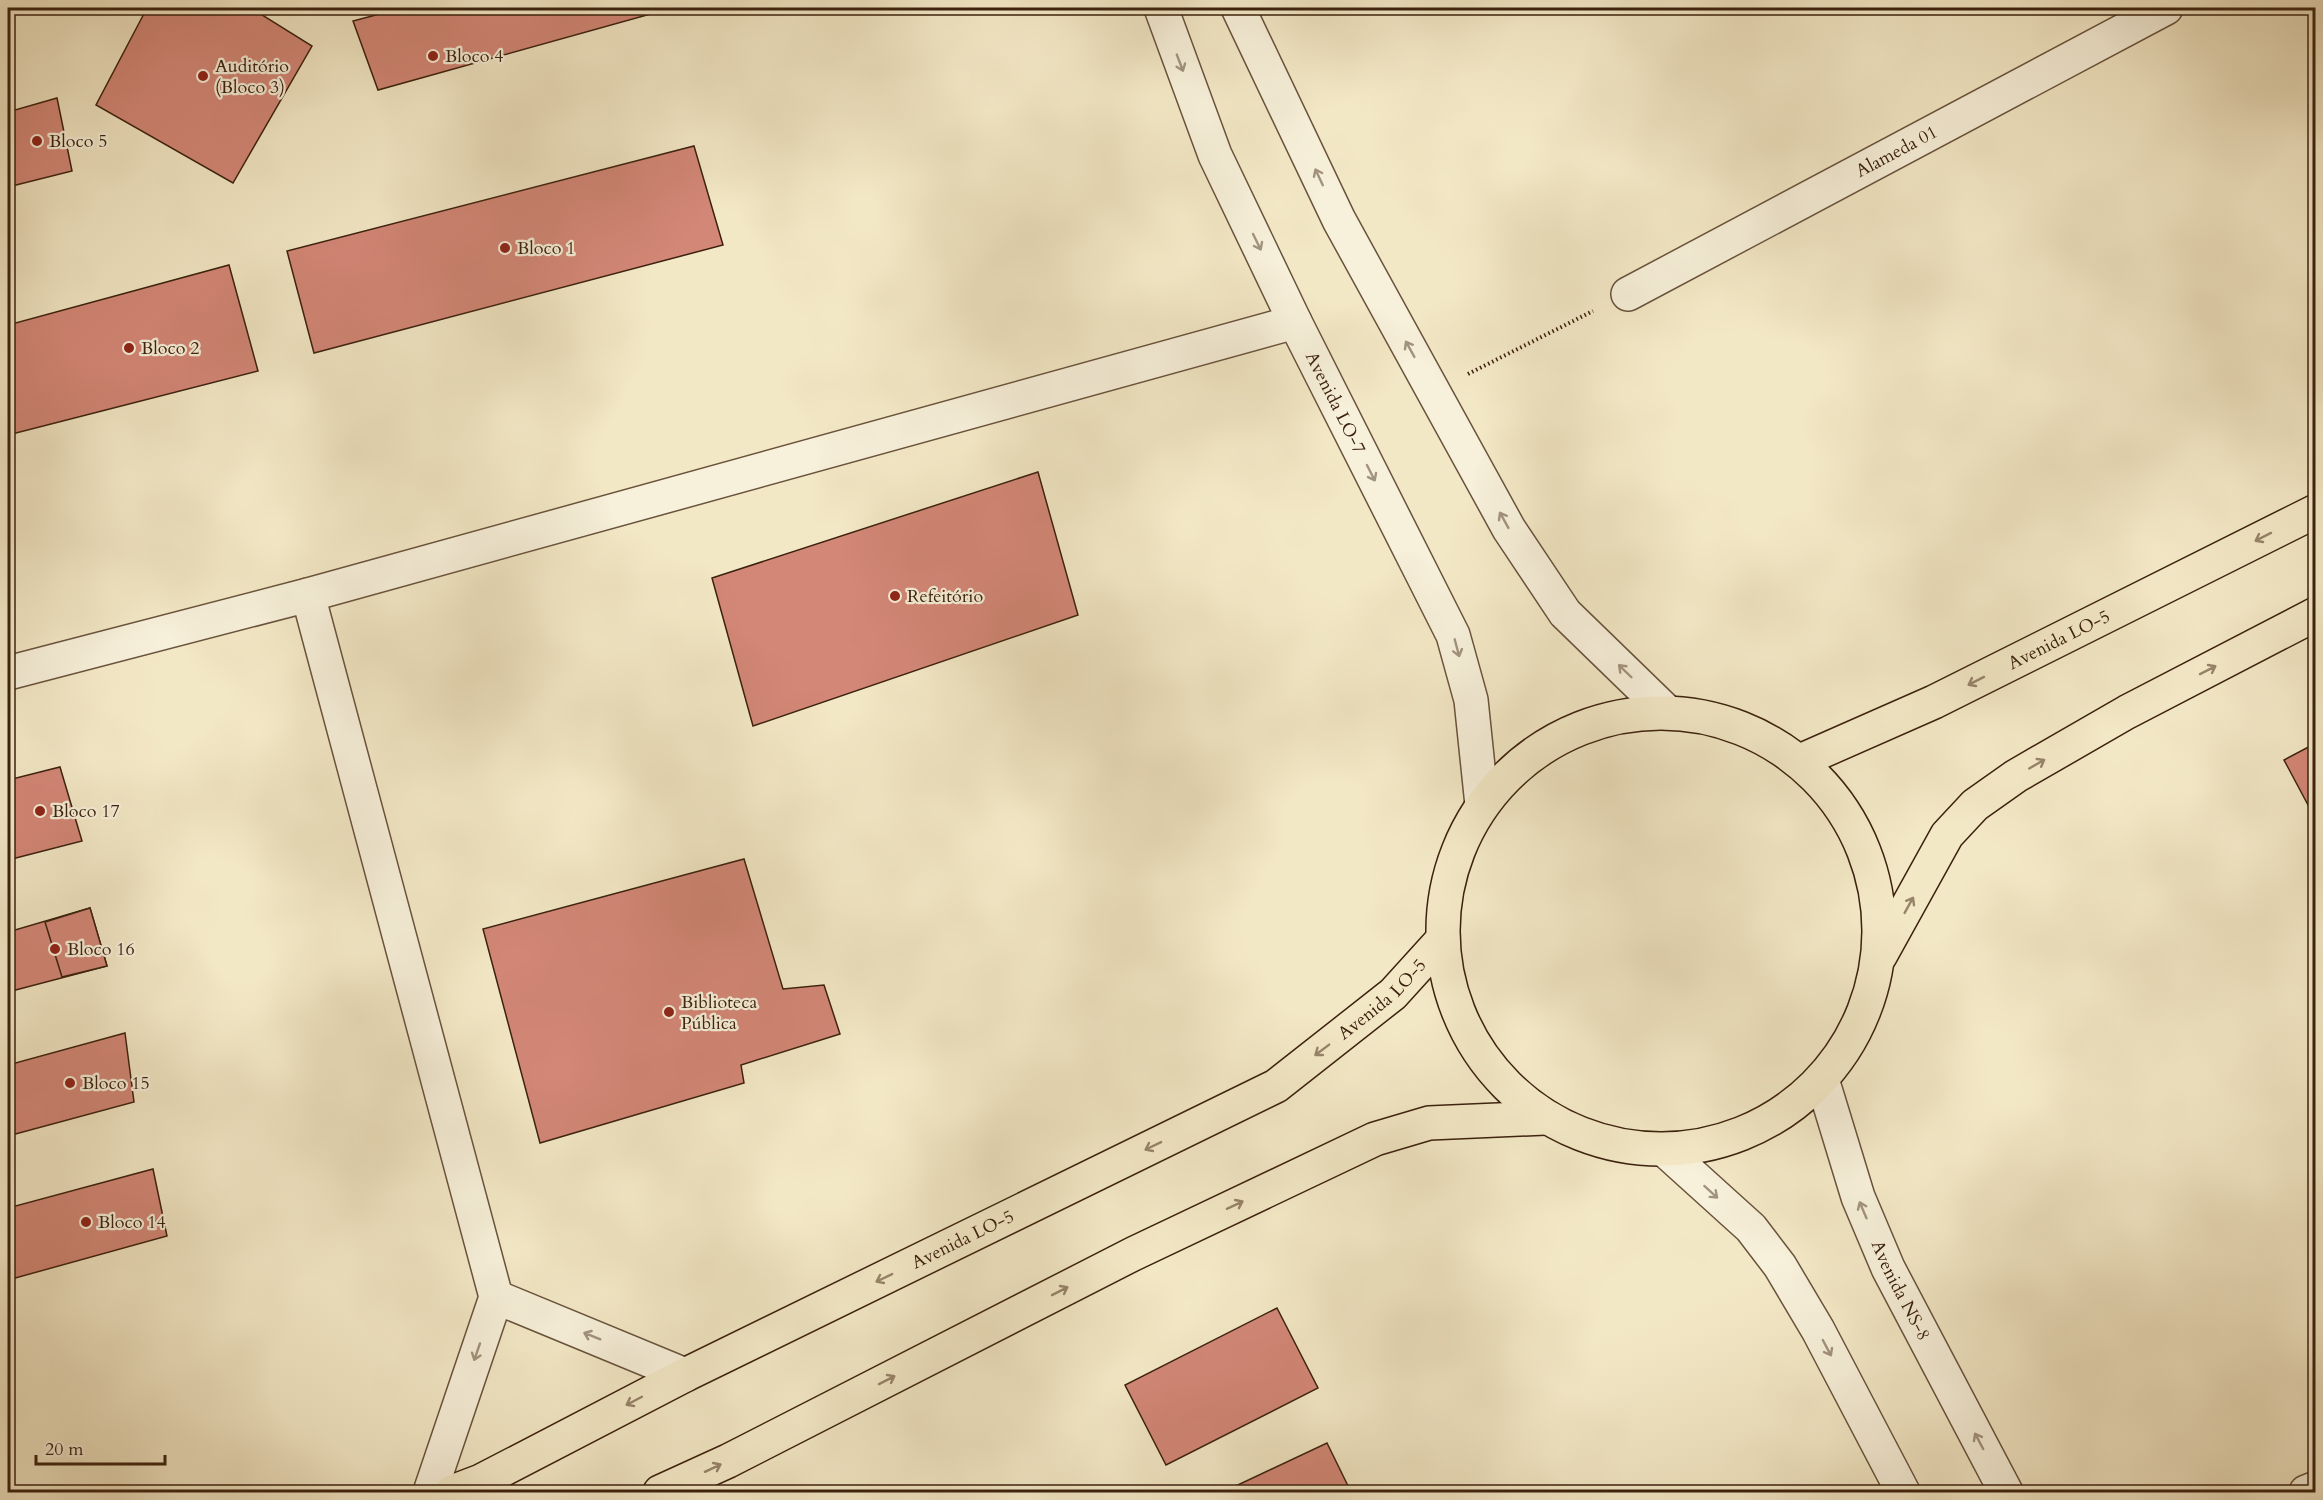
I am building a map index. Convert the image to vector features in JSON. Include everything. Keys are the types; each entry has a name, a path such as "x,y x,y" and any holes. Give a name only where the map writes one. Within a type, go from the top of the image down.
{"main road":[{"name":"Avenida LO-5","path":"1800,760 1934,702 2316,511"},
{"path":"1880,956 1876,883 1848,815 1800,760 1737,725 1667,712 1596,722 1532,754 1482,805 1451,869 1442,940 1455,1010 1491,1071 1545,1118 1611,1145 1668,1153 1756,1129 1822,1079 1859,1027 1880,956 1947,835 1975,805 2016,776 2127,712 2316,614"},
{"name":"Avenida LO-5","path":"452,1492 481,1481 685,1375 1276,1086 1393,994 1442,940"},
{"path":"660,1492 728,1461 1133,1254 1375,1139 1429,1123 1545,1118"}],"street":[{"name":"Avenida LO-7","path":"1161,8 1215,155 1295,322 1453,634 1471,700 1482,805"},
{"path":"1238,8 1338,220 1509,529 1565,612 1667,712"},
{"name":"Alameda 01","path":"1628,294 2166,8"},
{"path":"8,673 308,595 1295,322"},
{"path":"308,595 496,1297 430,1492"},
{"name":"Avenida NS-8","path":"1822,1079 1858,1197 1888,1268 2006,1492"},
{"path":"1668,1153 1751,1228 1780,1266 1818,1330 1903,1492"},
{"path":"496,1297 685,1375"},
{"path":"2306,1492 2316,1488"}],"path":[{"path":"1433,392 1628,294"}],"building":[{"name":"Auditório (Bloco 3)","path":"147,8 251,8 312,46 233,183 96,105"},
{"name":"Bloco 4","path":"402,8 672,8 378,90 353,21"},
{"name":"Bloco 5","path":"57,98 72,171 8,187 8,112"},
{"name":"Bloco 1","path":"694,146 723,245 314,353 287,251"},
{"name":"Bloco 2","path":"229,265 258,371 8,435 8,325"},
{"name":"Refeitório","path":"1038,472 1078,615 753,726 712,578"},
{"path":"2316,743 2316,820 2284,760"},
{"name":"Bloco 17","path":"60,767 82,841 8,860 8,780"},
{"name":"Biblioteca Pública","path":"744,859 783,989 824,985 840,1034 741,1065 744,1083 540,1143 483,929"},
{"name":"Bloco 16","path":"90,908 107,966 8,992 8,932"},
{"path":"90,908 107,966 62,977 45,922"},
{"name":"Bloco 15","path":"125,1033 134,1102 8,1136 8,1065"},
{"name":"Bloco 14","path":"153,1169 167,1236 8,1280 8,1208"},
{"path":"1277,1308 1318,1388 1166,1465 1125,1385"},
{"path":"1327,1443 1351,1492 1223,1492"}],"place":[{"name":"Bloco 4","path":"433,56"},
{"name":"Auditório (Bloco 3)","path":"203,76"},
{"name":"Bloco 5","path":"37,141"},
{"name":"Bloco 1","path":"505,248"},
{"name":"Bloco 2","path":"129,348"},
{"name":"Refeitório","path":"895,596"},
{"name":"Bloco 17","path":"40,811"},
{"name":"Bloco 16","path":"55,949"},
{"name":"Biblioteca Pública","path":"669,1012"},
{"name":"Bloco 15","path":"70,1083"},
{"name":"Bloco 14","path":"86,1222"}]}
